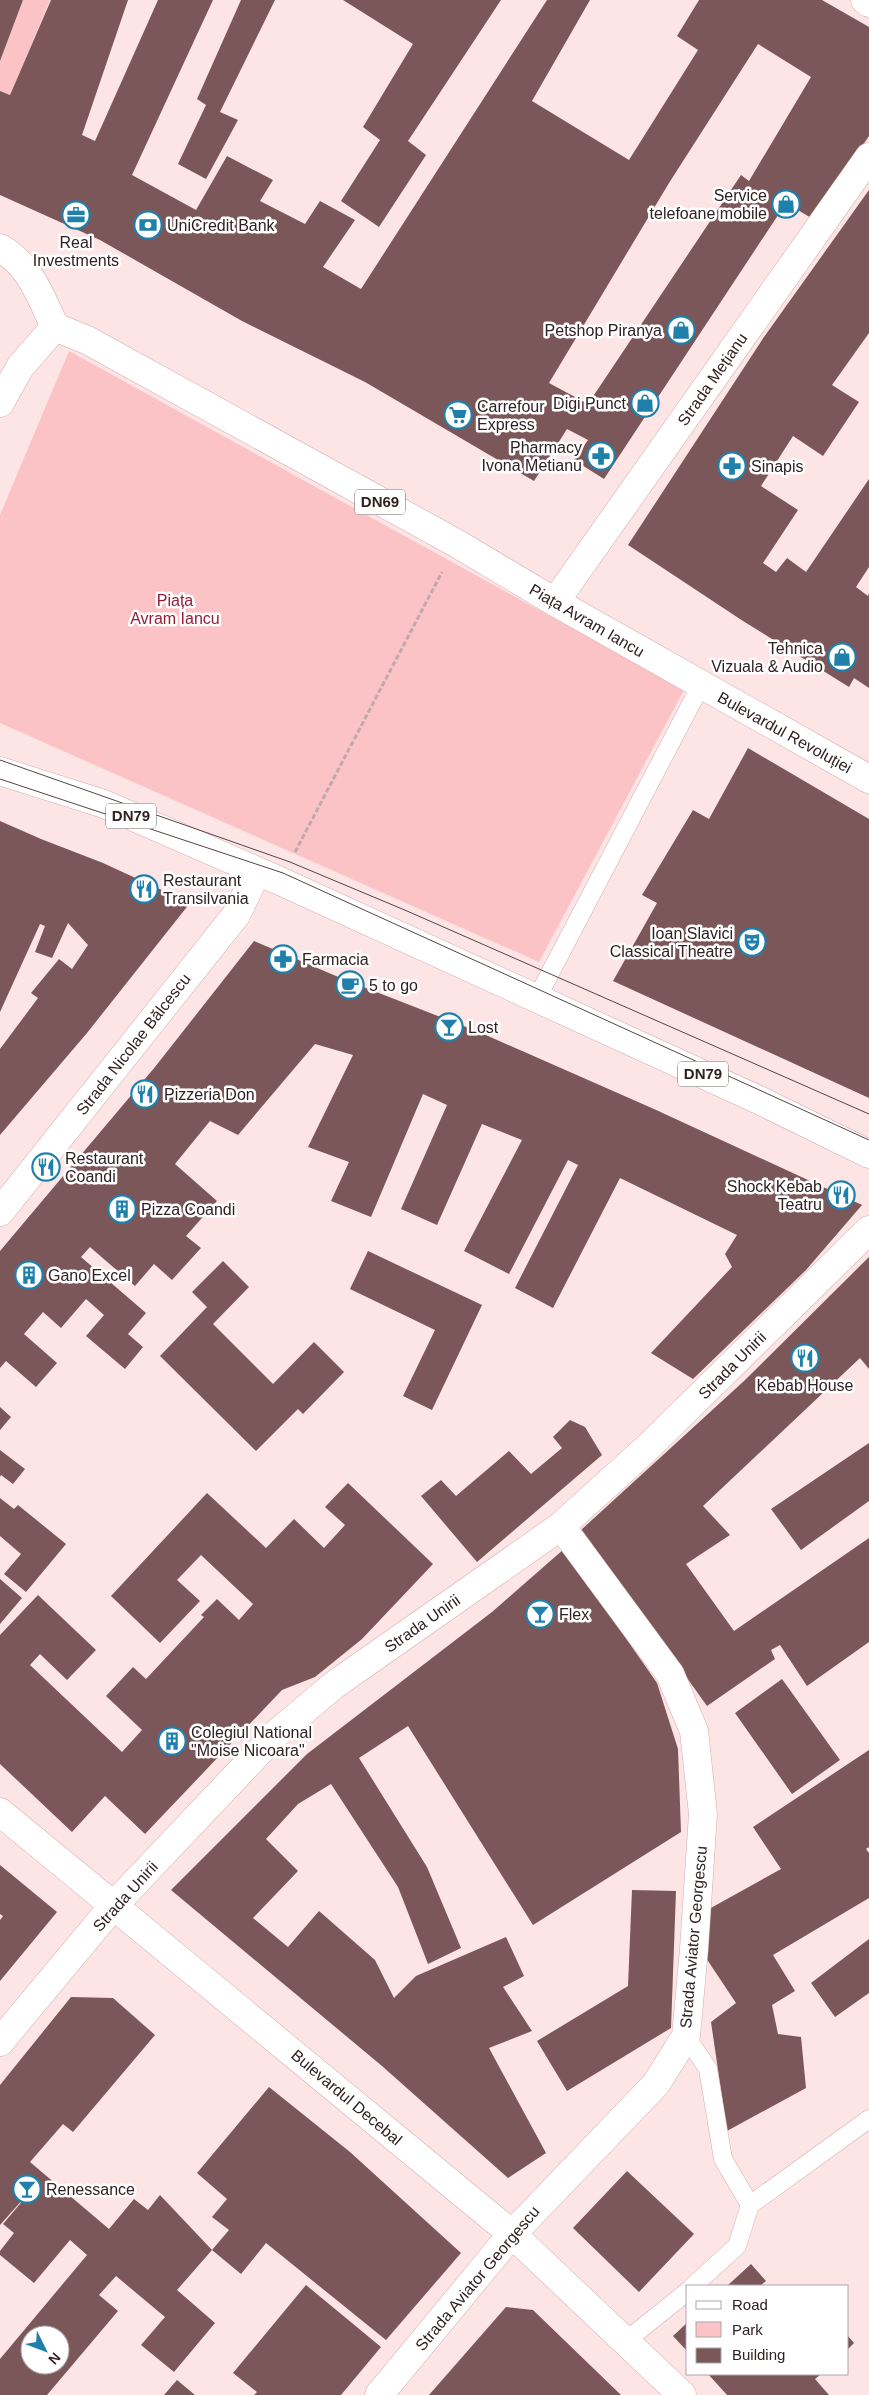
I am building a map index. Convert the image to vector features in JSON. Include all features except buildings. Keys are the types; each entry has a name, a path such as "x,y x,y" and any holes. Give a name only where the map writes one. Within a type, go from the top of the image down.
{"street":[{"path":"865,0 869,3"},
{"name":"Strada Mețianu","path":"556,602 869,157"},
{"path":"0,248 20,263 36,286 55,327 20,367 0,404"},
{"name":"Piața Avram Iancu","path":"55,327 87,340 456,543 701,685"},
{"name":"Bulevardul Revoluției","path":"701,685 869,779"},
{"name":"DN79","path":"0,771 104,804 268,876 759,1100 869,1154"},
{"name":"Strada Nicolae Bălcescu","path":"0,1212 268,876"},
{"name":"Strada Unirii","path":"0,2042 114,1905 277,1733 334,1685 561,1526 646,1449 869,1230"},
{"name":"Strada Aviator Georgescu","path":"379,2395 512,2234 656,2084 686,2036 703,1814 694,1731 670,1674 561,1526"},
{"name":"Bulevardul Decebal","path":"0,1812 512,2234 627,2340 682,2395"}],"lane":[{"path":"537,998 701,685"},
{"path":"686,2036 708,2069 723,2159 750,2205"},
{"path":"694,2285 737,2246 750,2205 869,2119"},
{"path":"627,2340 686,2293"}],"path":[{"path":"268,876 446,566"}],"green space":[{"path":"23,0 50,0 10,95 0,91 0,61"},
{"name":"Piața Avram Iancu","path":"69,351 684,690 539,962 0,723 0,515"}],"tram line":[{"path":"0,760 290,862 407,911 869,1114"},
{"path":"0,779 283,873 869,1140"}],"place":[{"name":"Service telefoane mobile","path":"786,204"},
{"name":"Real Investments","path":"76,215"},
{"name":"UniCredit Bank","path":"148,225"},
{"name":"Petshop Piranya","path":"681,330"},
{"name":"Digi Punct","path":"645,403"},
{"name":"Carrefour Express","path":"458,415"},
{"name":"Pharmacy Ivona Metianu","path":"601,456"},
{"name":"Sinapis","path":"732,466"},
{"name":"Tehnica Vizuala & Audio","path":"842,657"},
{"name":"Restaurant Transilvania","path":"144,889"},
{"name":"Ioan Slavici Classical Theatre","path":"752,942"},
{"name":"Farmacia","path":"283,959"},
{"name":"5 to go","path":"350,985"},
{"name":"Lost","path":"449,1027"},
{"name":"Pizzeria Don","path":"145,1094"},
{"name":"Restaurant Coandi","path":"46,1167"},
{"name":"Shock Kebab Teatru","path":"841,1195"},
{"name":"Pizza Coandi","path":"122,1209"},
{"name":"Gano Excel","path":"29,1275"},
{"name":"Kebab House","path":"805,1358"},
{"name":"Flex","path":"540,1614"},
{"name":"Colegiul National \"Moise Nicoara\"","path":"172,1741"},
{"name":"Renessance","path":"27,2189"}]}
